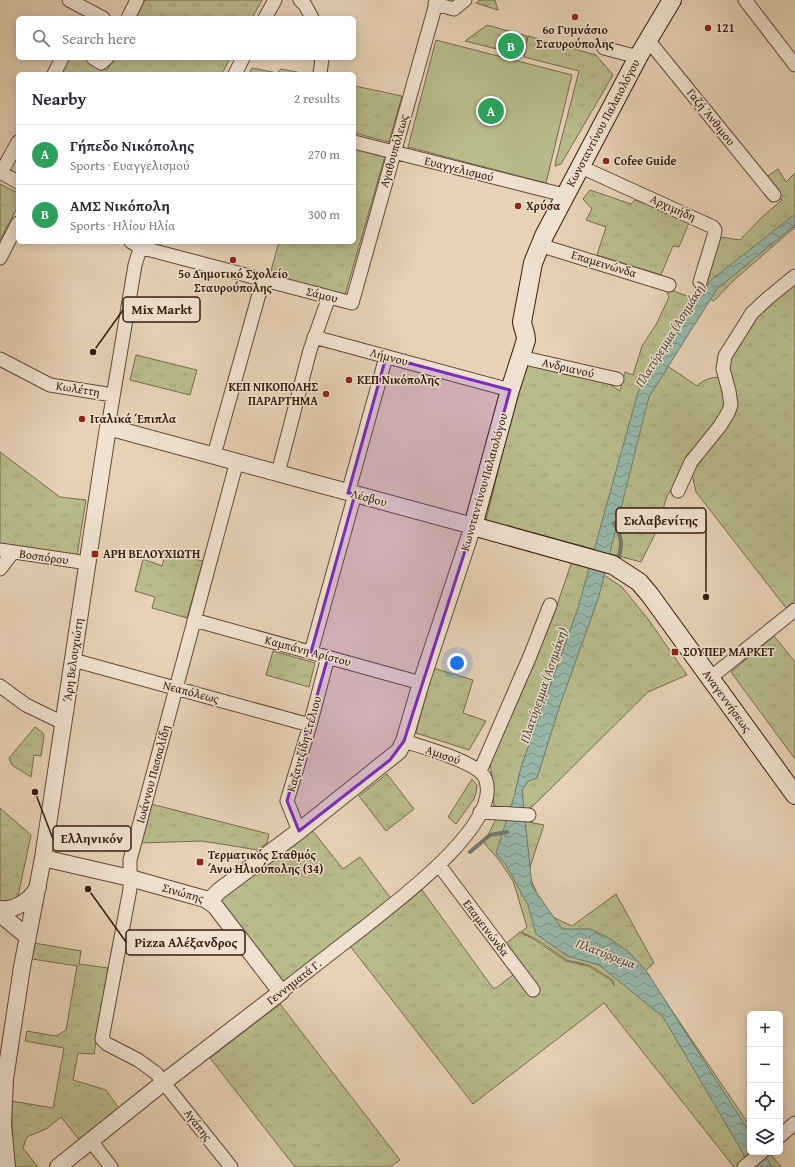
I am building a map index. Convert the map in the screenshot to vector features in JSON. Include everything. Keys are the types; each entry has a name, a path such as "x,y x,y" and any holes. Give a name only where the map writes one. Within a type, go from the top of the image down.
{"main road":[{"name":"Κωνσταντίνου Παλαιολόγου","path":"473,526 510,390 526,340 526,334 522,326 522,322 533,263 564,195 581,167 638,57 672,0"},
{"name":"Λέσβου","path":"473,526 613,565 627,573"},
{"name":"Αναγεννήσεως","path":"627,573 639,582 650,595 795,794"}],"street":[{"path":"69,0 99,16"},
{"path":"266,16 275,0"},
{"path":"300,0 305,5 311,16"},
{"path":"436,2 454,9 465,0"},
{"path":"744,0 795,65"},
{"path":"129,16 135,2"},
{"name":"Αγαθουπόλεως","path":"352,303 436,2"},
{"name":"Γαζή Άνθιμου","path":"648,40 774,195"},
{"path":"604,48 638,57"},
{"path":"55,72 61,60"},
{"path":"236,72 242,60"},
{"path":"320,72 322,60"},
{"name":"Ευαγγελισμού","path":"356,143 564,195"},
{"path":"16,146 1,173 16,181"},
{"name":"Αρχιμήδη","path":"581,167 713,227 715,232 700,282"},
{"path":"0,258 16,227"},
{"name":"Σάμου","path":"138,244 263,280 352,303"},
{"name":"Άρη Βελουχιώτη","path":"7,1167 2,1122 3,1082 22,967 43,858 108,427 138,244"},
{"name":"Επαμεινώνδα","path":"540,245 669,285"},
{"path":"678,491 691,462 720,426 731,405 729,390 723,369 725,356 752,313 795,276"},
{"path":"214,455 263,280"},
{"path":"278,473 314,337 329,296"},
{"name":"Λήμνου","path":"314,337 510,390"},
{"path":"312,652 386,357"},
{"name":"Ανδριανού","path":"520,357 617,379"},
{"name":"Κωλέττη","path":"0,359 50,384 113,395"},
{"name":"Λέσβου","path":"108,427 473,526"},
{"name":"Ιωάννου Πασσαλίδη","path":"164,1082 156,1073 146,1066 130,1055 107,1044 102,1039 130,889 130,860 237,461"},
{"name":"Κωνσταντίνου Παλαιολόγου","path":"209,901 219,891 299,831 390,760 399,751 404,741 421,683 473,526"},
{"name":"Βοσπόρου","path":"0,550 88,563"},
{"path":"0,569 13,552"},
{"path":"480,771 527,663 550,605"},
{"path":"710,678 795,610"},
{"name":"Καμπάνη Αρίστου","path":"194,620 421,683"},
{"name":"Καζαντζίδη Στέλιου","path":"299,831 287,801 310,725 328,657"},
{"name":"Νεαπόλεως","path":"73,660 310,725"},
{"path":"0,686 23,703 64,723"},
{"name":"Αμισού","path":"404,741 461,761 480,771"},
{"name":"Γεννηματά Γ.","path":"58,1167 164,1082 406,894 439,865 462,841 473,826 480,812 487,794 487,786 485,778 480,771"},
{"path":"480,812 529,815"},
{"name":"Σινώπης","path":"43,858 130,878 209,901 215,906 281,992"},
{"name":"Επαμεινώνδα","path":"439,865 533,990"},
{"path":"0,909 9,909 21,904 35,893 38,887"},
{"path":"0,914 28,937"},
{"name":"Αγάπης","path":"164,1082 232,1167"},
{"path":"783,1134 795,1124"},
{"path":"90,1141 111,1167"},
{"path":"744,1167 758,1155"}],"highlighted area":[{"path":"386,357 510,390 473,526 404,741 390,760 299,831 287,801 328,657 311,652 355,494 348,493"}],"green space":[{"path":"145,0 262,0 253,16 137,16"},
{"path":"480,0 495,0 498,10 476,3"},
{"path":"487,25 527,36 526,42 500,35 497,49 465,41"},
{"path":"528,36 596,55 613,75 561,164 555,166 579,71 524,57"},
{"path":"436,40 572,75 546,183 408,147"},
{"path":"68,60 88,60 107,70 113,60 229,60 223,72 62,72"},
{"path":"252,68 272,72 250,72"},
{"path":"281,69 297,72 278,72"},
{"path":"356,86 402,96 389,142 356,134"},
{"path":"356,149 385,156 345,295 270,274 278,244 356,244"},
{"path":"778,169 786,182 795,173 795,227 733,281 714,301 695,293 697,283 720,237 740,240 761,218 782,200 762,180"},
{"path":"0,184 16,192 16,210 0,240"},
{"path":"590,190 631,204 635,200 689,223 679,247 673,246 661,275 597,255 606,227 586,220 592,209 583,199"},
{"path":"795,282 795,600 786,608 696,492 692,474 695,467 731,416 728,361 761,312"},
{"path":"665,288 698,300 659,360 697,386 701,382 718,377 721,380 726,405 667,496 656,532 641,562 486,520 525,362 609,384 620,391 625,372 633,375 642,346 657,323 669,297"},
{"path":"136,355 197,370 190,395 130,380"},
{"path":"0,452 60,497 86,500 77,556 7,547 0,543"},
{"path":"166,552 203,561 187,618 152,608 155,597 135,591 143,559 162,566"},
{"path":"572,561 601,573 622,587 648,619 687,675 648,692 532,807 526,809 494,806 490,763 505,725 518,701 553,617"},
{"path":"774,636 795,662 795,759 731,672"},
{"path":"273,651 315,663 309,687 266,675"},
{"path":"433,668 473,680 463,713 486,721 469,750 416,733"},
{"path":"35,727 43,733 44,736 41,756 34,755 31,777 12,765 9,758"},
{"path":"387,774 414,809 386,831 359,796"},
{"path":"472,779 477,785 474,799 456,824 448,817"},
{"path":"151,804 269,834 267,843 258,850 202,841 140,843"},
{"path":"0,808 31,835 14,915 0,903"},
{"path":"496,819 513,819 544,825 528,873 546,914 572,926 616,894 654,963 645,971 747,1122 747,1155 771,1155 781,1167 734,1167 604,1003 473,1104 350,946 422,890 493,988 496,988 522,968 504,945 520,932 535,940 566,961 588,966 612,981 614,986 613,980 589,965 567,960 536,939 521,932 527,927 513,881 499,860 484,843"},
{"path":"312,830 343,869 360,857 392,900 287,982 282,981 221,903 223,896"},
{"path":"34,943 81,951 79,964 108,968 94,1054 78,1053 73,1080 106,1090 121,1111 81,1142 61,1117 46,1129 27,1137 23,1148 38,1167 15,1167 11,1101 53,1108 64,1048 25,1041 27,1031 56,1036 66,1030 77,966 32,959"},
{"path":"280,1004 400,1160 390,1167 295,1167 210,1058"}],"water":[{"name":"Πλατύρρεμα","path":"795,214 795,225 717,289 649,397 599,596 560,705 537,778 528,781 522,790 532,886 562,929 590,929 607,937 628,951 647,972 747,1128 747,1155 765,1155 772,1167 747,1167 743,1153 663,1017 599,965 567,956 536,934 528,905 506,865 496,853 514,797 521,767 578,608 638,392 711,280"}],"waterway":[{"path":"614,523 619,533 621,542 618,562"},
{"path":"470,852 490,835 507,832"}],"place":[{"name":"6ο Γυμνάσιο Σταυρούπολης","path":"575,17"},
{"name":"121","path":"708,28"},
{"name":"ΑΜΣ Νικόπολη","path":"511,46"},
{"name":"Γήπεδο Νικόπολης","path":"491,111"},
{"name":"Cofee Guide","path":"606,161"},
{"name":"Χρύσα","path":"518,206"},
{"name":"5ο Δημοτικό Σχολείο Σταυρούπολης","path":"233,260"},
{"name":"Mix Markt","path":"93,352"},
{"name":"ΚΕΠ Νικόπολης","path":"349,380"},
{"name":"ΚΕΠ ΝΙΚΟΠΟΛΗΣ ΠΑΡΑΡΤΗΜΑ","path":"326,394"},
{"name":"Ιταλικά Έπιπλα","path":"82,419"},
{"name":"ΑΡΗ ΒΕΛΟΥΧΙΩΤΗ","path":"95,554"},
{"name":"Σκλαβενίτης","path":"706,597"},
{"name":"ΣΟΥΠΕΡ ΜΑΡΚΕΤ","path":"675,652"},
{"name":"Ελληνικόν","path":"35,792"},
{"name":"Τερματικός Σταθμός Άνω Ηλιούπολης (34)","path":"200,862"},
{"name":"Pizza Αλέξανδρος","path":"88,889"}],"water label":[{"name":"Πλατύρεμμα (Ασημάκη)","path":"670,334"},
{"name":"Πλατύρεμμα (Ασημάκη)","path":"543,685"}]}
